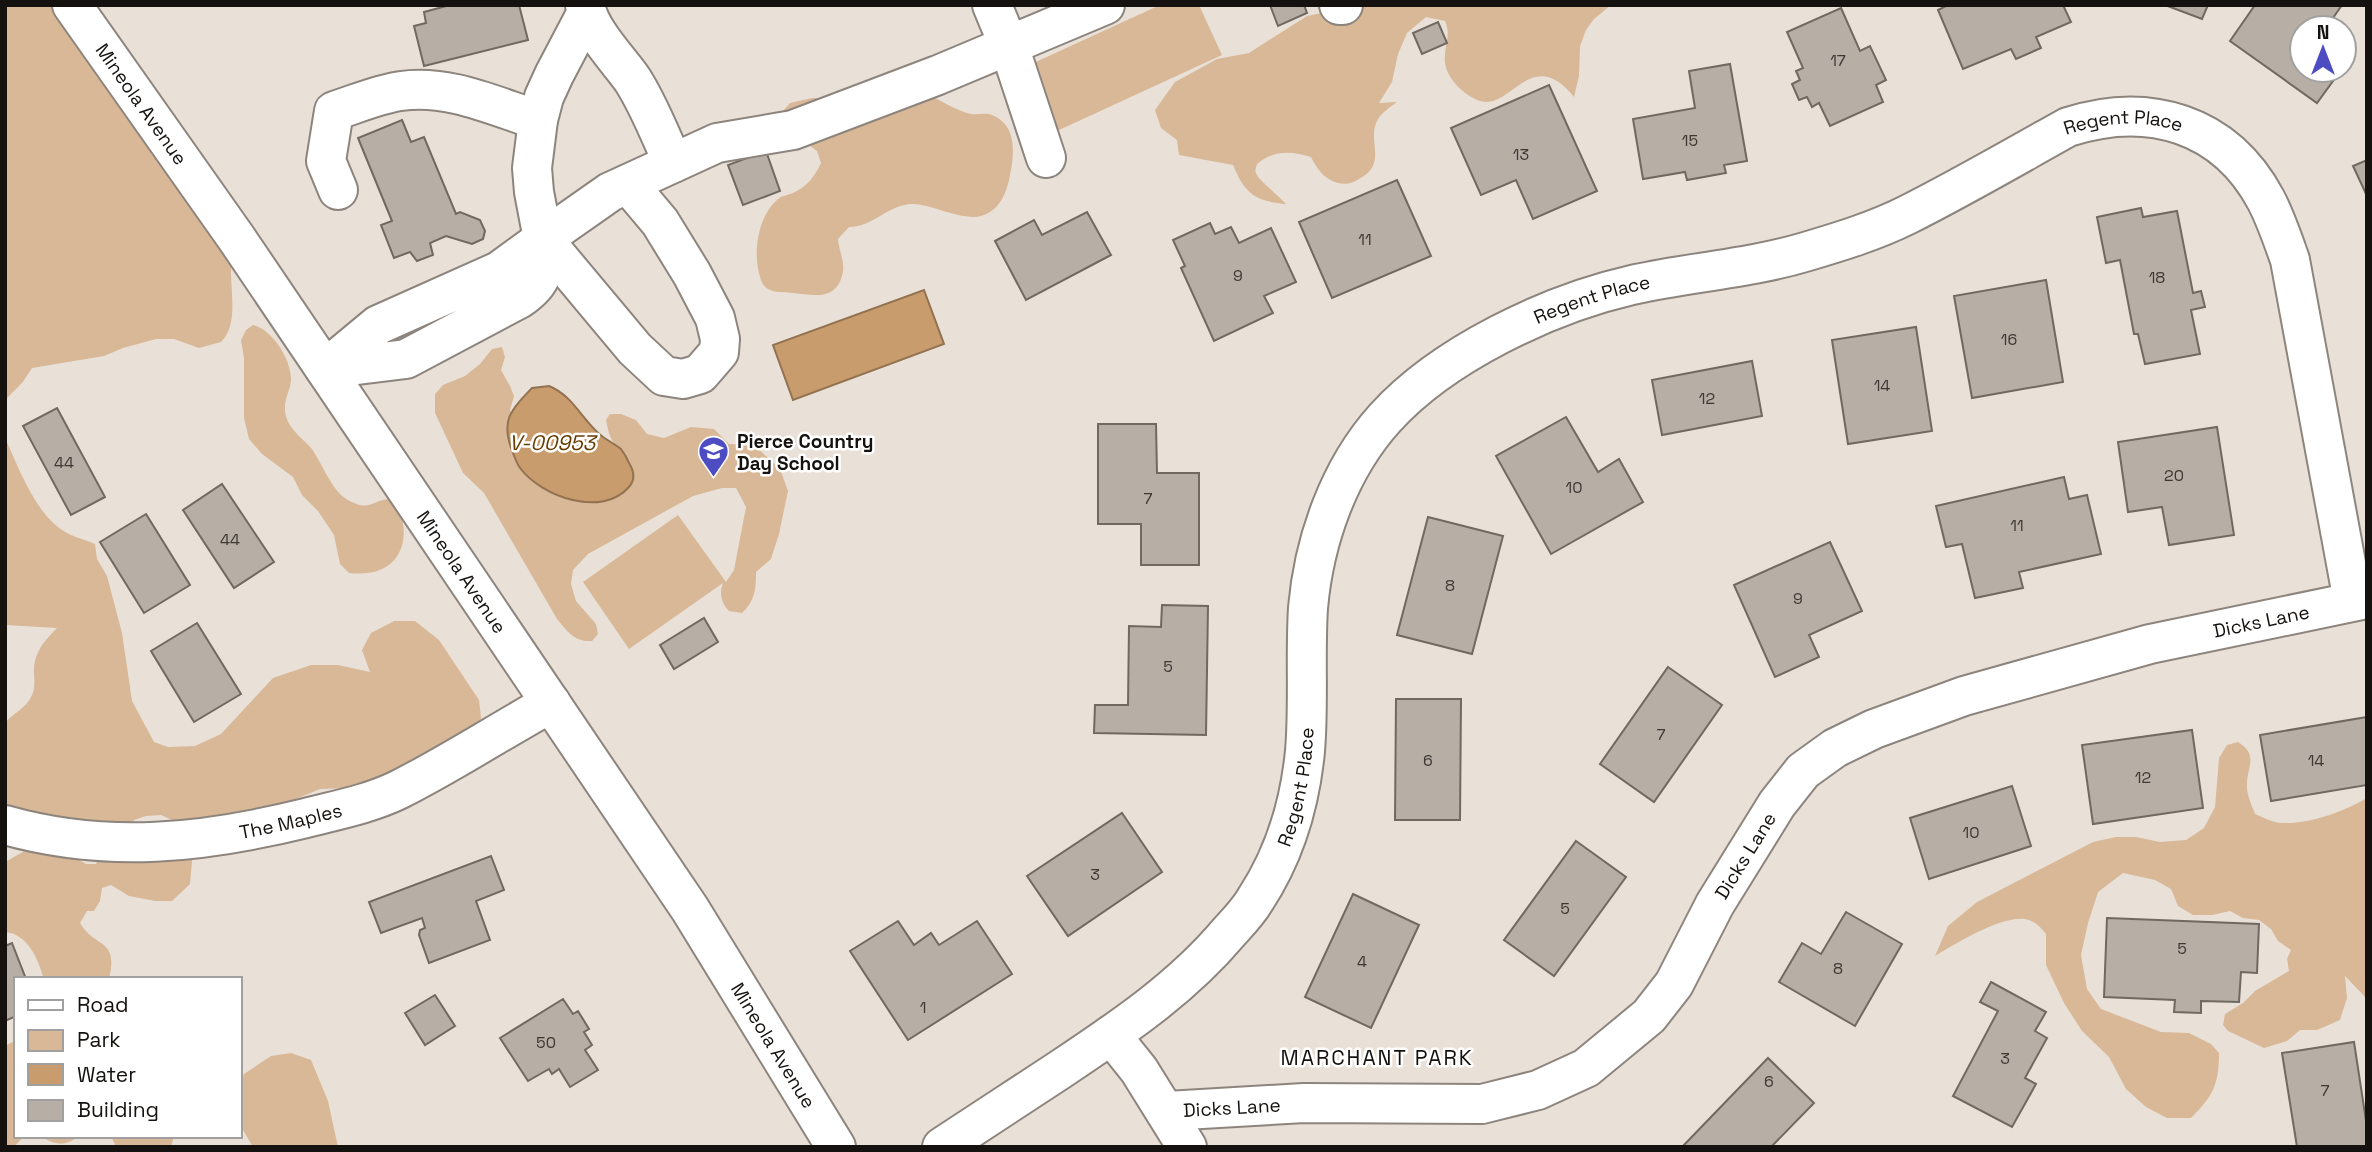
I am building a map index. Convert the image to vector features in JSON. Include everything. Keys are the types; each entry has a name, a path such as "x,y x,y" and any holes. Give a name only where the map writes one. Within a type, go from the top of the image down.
{"street":[{"name":"Mineola Avenue","path":"72,5 237,239 551,703 729,971 836,1147"},
{"path":"992,5 1009,46 1046,158"},
{"path":"544,239 610,192 717,143 793,130 938,75 1105,5"},
{"path":"325,369 406,359 533,290 544,273 544,239 534,192 533,168 538,120 544,97 586,9"},
{"path":"586,9 610,51 632,80 673,163"},
{"path":"338,190 326,161 334,111 398,91 422,88 453,92 538,120"},
{"name":"Regent Place","path":"942,1147 1111,1035 1166,994 1209,956 1254,903 1273,868 1292,820 1305,751 1308,606 1323,530 1342,482 1362,447 1384,420 1409,394 1446,366 1498,335 1593,295 1634,285 1750,265 1802,253 1862,234 1904,217 2068,127 2092,119 2149,116 2180,123 2208,136 2249,174 2264,197 2290,260 2360,600"},
{"path":"544,239 635,349 664,376 682,379 700,374 719,352 720,339 715,318 660,222 628,184"},
{"name":"Dicks Lane","path":"1167,1111 1304,1102 1482,1104 1538,1090 1586,1068 1649,1016 1674,984 1715,904 1777,804 1803,771 1835,748 1874,729 1964,696 2150,643 2360,600"},
{"name":"The Maples","path":"5,825 58,838 117,844 193,839 265,828 362,804 397,790 551,703"},
{"path":"1111,1035 1139,1070 1188,1147"}],"green space":[{"path":"5,5 72,5 237,239 231,268 232,318 221,342 199,348 174,339 156,339 104,356 32,368 5,403"},
{"path":"1160,5 1199,5 1222,55 1057,131 1027,66"},
{"path":"1611,5 1594,19 1586,30 1580,46 1579,76 1574,97 1559,82 1546,77 1522,83 1491,102 1474,99 1458,86 1446,69 1448,32 1445,21 1426,17 1407,33 1398,54 1392,82 1379,103 1397,102 1377,121 1373,167 1352,183 1344,184 1329,179 1311,157 1290,153 1263,159 1257,164 1255,171 1258,177 1286,204 1266,201 1252,194 1242,183 1233,165 1179,155 1177,140 1161,128 1155,110 1175,82 1217,59 1249,53 1307,16 1351,7"},
{"path":"923,91 965,112 992,115 1007,127 1011,134 1013,152 1007,186 1000,202 987,214 973,217 920,205 904,205 866,223 849,227 838,239 843,271 839,284 829,293 815,295 767,288 761,280 757,259 758,237 765,216 779,198 798,191 806,184 821,163 817,151 775,120 790,103 812,98"},
{"path":"253,325 267,332 284,354 291,379 285,406 288,422 312,449 337,490 345,498 364,506 390,499 397,507 403,526 402,547 391,563 382,569 349,573 340,564 334,535 318,511 302,495 293,477 262,454 249,439 244,418 244,358 241,340 246,330"},
{"path":"502,347 505,357 501,370 514,396 510,410 540,485 560,495 590,502 622,495 622,450 609,434 606,420 610,414 621,414 636,420 647,434 664,438 691,427 714,429 729,444 754,445 780,469 788,491 779,534 771,559 756,572 754,594 742,613 729,611 724,604 721,594 723,583 629,649 583,582 678,515 726,582 734,570 746,507 736,488 722,488 693,496 588,554 573,570 571,584 576,601 596,624 598,634 592,641 586,641 576,638 565,628 557,619 484,493 463,473 435,413 435,394 443,385 465,376 480,364 492,349"},
{"path":"5,438 30,492 47,517 69,534 95,544 97,559 107,576 122,633 132,701 154,742 168,747 195,746 221,734 273,678 311,665 338,665 370,672 362,650 371,633 394,621 415,621 439,640 479,700 481,718 467,750 370,793 348,788 320,789 261,817 194,839 190,884 172,901 129,896 111,885 102,888 100,901 94,911 87,911 80,923 108,950 111,956 109,977 43,977 26,942 5,932 5,862 30,848 5,843 5,723 32,695 36,656 57,628 5,625","holes":["161,815 172,820 183,832 103,852 96,864 86,864 79,860 79,854 128,828 134,820 146,816"]},
{"path":"2238,742 2249,752 2247,790 2255,814 2279,823 2293,823 2337,812 2367,798 2367,999 2345,976 2347,998 2340,1020 2317,1030 2300,1030 2287,1041 2264,1048 2228,1031 2223,1025 2225,1014 2243,1003 2255,991 2289,971 2287,959 2291,950 2278,941 2271,929 2259,920 2243,918 2230,911 2193,915 2178,906 2171,889 2155,880 2123,873 2098,892 2088,923 2081,955 2087,989 2101,1009 2161,1032 2189,1033 2211,1044 2219,1053 2216,1082 2205,1103 2191,1118 2167,1118 2146,1107 2126,1089 2109,1057 2082,1031 2064,1003 2046,965 2046,934 2037,924 2019,919 1994,925 1935,956 1948,926 1977,902 2093,842 2116,837 2136,837 2160,842 2186,840 2204,828 2215,807 2219,758 2227,745"},
{"path":"14,1041 14,1138 22,1138 14,1147 5,1147 5,1046"},
{"path":"291,1053 311,1060 328,1101 338,1147 253,1147 242,1128 242,1079 244,1074 271,1056"},
{"path":"45,1138 75,1138 60,1144"},
{"path":"112,1138 173,1138 171,1147 116,1147"}],"water":[{"path":"924,290 944,344 793,400 773,345"},
{"name":"V-00953","path":"549,386 565,396 596,431 621,449 634,475 629,487 617,496 604,501 573,500 543,488 519,466 507,433 509,417 532,388"}],"building":[{"path":"450,5 519,5 528,40 424,66 414,26 426,23 424,12"},
{"path":"1270,5 1304,5 1307,13 1278,26"},
{"path":"1948,5 2063,5 2071,22 2036,37 2041,48 2016,59 2011,49 1963,69 1938,10"},
{"path":"2165,5 2208,5 2202,19"},
{"path":"2255,5 2342,5 2336,14 2288,14 2288,82 2230,41"},
{"path":"1841,8 1860,51 1870,46 1886,80 1876,85 1883,102 1830,126 1819,103 1812,107 1807,97 1799,100 1792,84 1800,80 1796,71 1803,68 1787,32"},
{"path":"1438,22 1447,43 1422,54 1413,33"},
{"path":"1730,64 1747,161 1724,165 1726,173 1687,180 1685,172 1643,179 1633,119 1695,108 1689,71"},
{"path":"2290,84 2331,84 2317,103"},
{"path":"1549,85 1597,191 1533,219 1516,180 1481,195 1451,128"},
{"path":"402,120 411,142 424,137 456,214 460,212 480,220 485,231 483,239 472,244 446,236 430,243 433,255 417,261 410,252 394,258 381,225 392,221 358,138"},
{"path":"766,151 780,191 743,205 728,165"},
{"path":"2367,160 2367,196 2353,166"},
{"path":"1397,180 1431,256 1332,298 1299,222"},
{"path":"2141,208 2143,217 2177,211 2193,293 2201,291 2205,307 2191,310 2200,354 2145,364 2138,334 2134,334 2120,260 2106,263 2097,217"},
{"path":"1087,212 1111,255 1026,300 995,241 1034,220 1042,235"},
{"path":"1210,223 1215,234 1231,227 1239,243 1271,228 1296,282 1264,296 1273,313 1214,341 1181,268 1185,266 1173,240"},
{"path":"2046,280 2063,382 1972,398 1954,296"},
{"path":"1916,327 1932,431 1848,444 1832,340"},
{"path":"1752,361 1762,416 1662,435 1652,380"},
{"path":"57,408 105,497 71,515 23,426"},
{"path":"1566,417 1598,472 1619,459 1643,502 1551,554 1496,456"},
{"path":"1098,424 1156,424 1157,473 1199,473 1199,565 1141,565 1141,524 1098,524"},
{"path":"2217,427 2234,535 2169,545 2162,507 2128,512 2118,442"},
{"path":"2064,477 2069,499 2087,495 2101,554 2019,572 2023,588 1975,598 1962,544 1946,547 1936,506"},
{"path":"222,484 274,562 234,588 183,510"},
{"path":"146,514 190,585 144,613 100,542"},
{"path":"1428,517 1503,536 1472,654 1397,635"},
{"path":"1830,542 1862,611 1809,635 1819,657 1775,677 1734,585"},
{"path":"1162,605 1208,606 1206,735 1094,733 1095,705 1128,705 1129,626 1161,627"},
{"path":"704,618 718,642 674,669 660,645"},
{"path":"197,623 241,694 194,722 151,651"},
{"path":"1668,667 1722,705 1654,802 1600,764"},
{"path":"1396,699 1461,699 1460,820 1395,820"},
{"path":"2367,717 2367,785 2271,801 2260,735"},
{"path":"2192,730 2203,808 2093,824 2082,745"},
{"path":"2012,786 2031,846 1929,879 1910,818"},
{"path":"1122,813 1162,872 1068,936 1027,876"},
{"path":"1576,841 1626,877 1554,976 1504,940"},
{"path":"491,856 504,890 476,901 490,940 429,963 419,935 420,930 425,928 422,918 381,933 369,902"},
{"path":"1353,894 1419,925 1371,1028 1305,997"},
{"path":"1846,912 1902,944 1855,1026 1779,982 1802,943 1821,954"},
{"path":"2107,918 2259,924 2257,973 2241,972 2239,1002 2201,1001 2201,1013 2174,1012 2175,1000 2104,997"},
{"path":"898,921 914,945 931,933 939,945 977,921 1012,974 908,1040 850,951"},
{"path":"12,943 25,977 14,977 14,1017 5,1021 5,946"},
{"path":"1991,982 2046,1012 2035,1031 2047,1038 2025,1078 2036,1084 2012,1127 1953,1096 1998,1011 1980,1002"},
{"path":"435,995 455,1026 425,1045 405,1013"},
{"path":"563,999 573,1014 578,1011 589,1029 584,1032 592,1045 585,1050 598,1070 570,1087 559,1069 552,1074 549,1069 528,1081 500,1038"},
{"path":"2354,1042 2367,1127 2367,1147 2297,1147 2282,1053"},
{"path":"1768,1058 1814,1103 1771,1147 1682,1147"}],"place":[{"name":"Pierce Country Day School","path":"714,479"}],"district":[{"name":"MARCHANT PARK","path":"1377,1057"}]}
